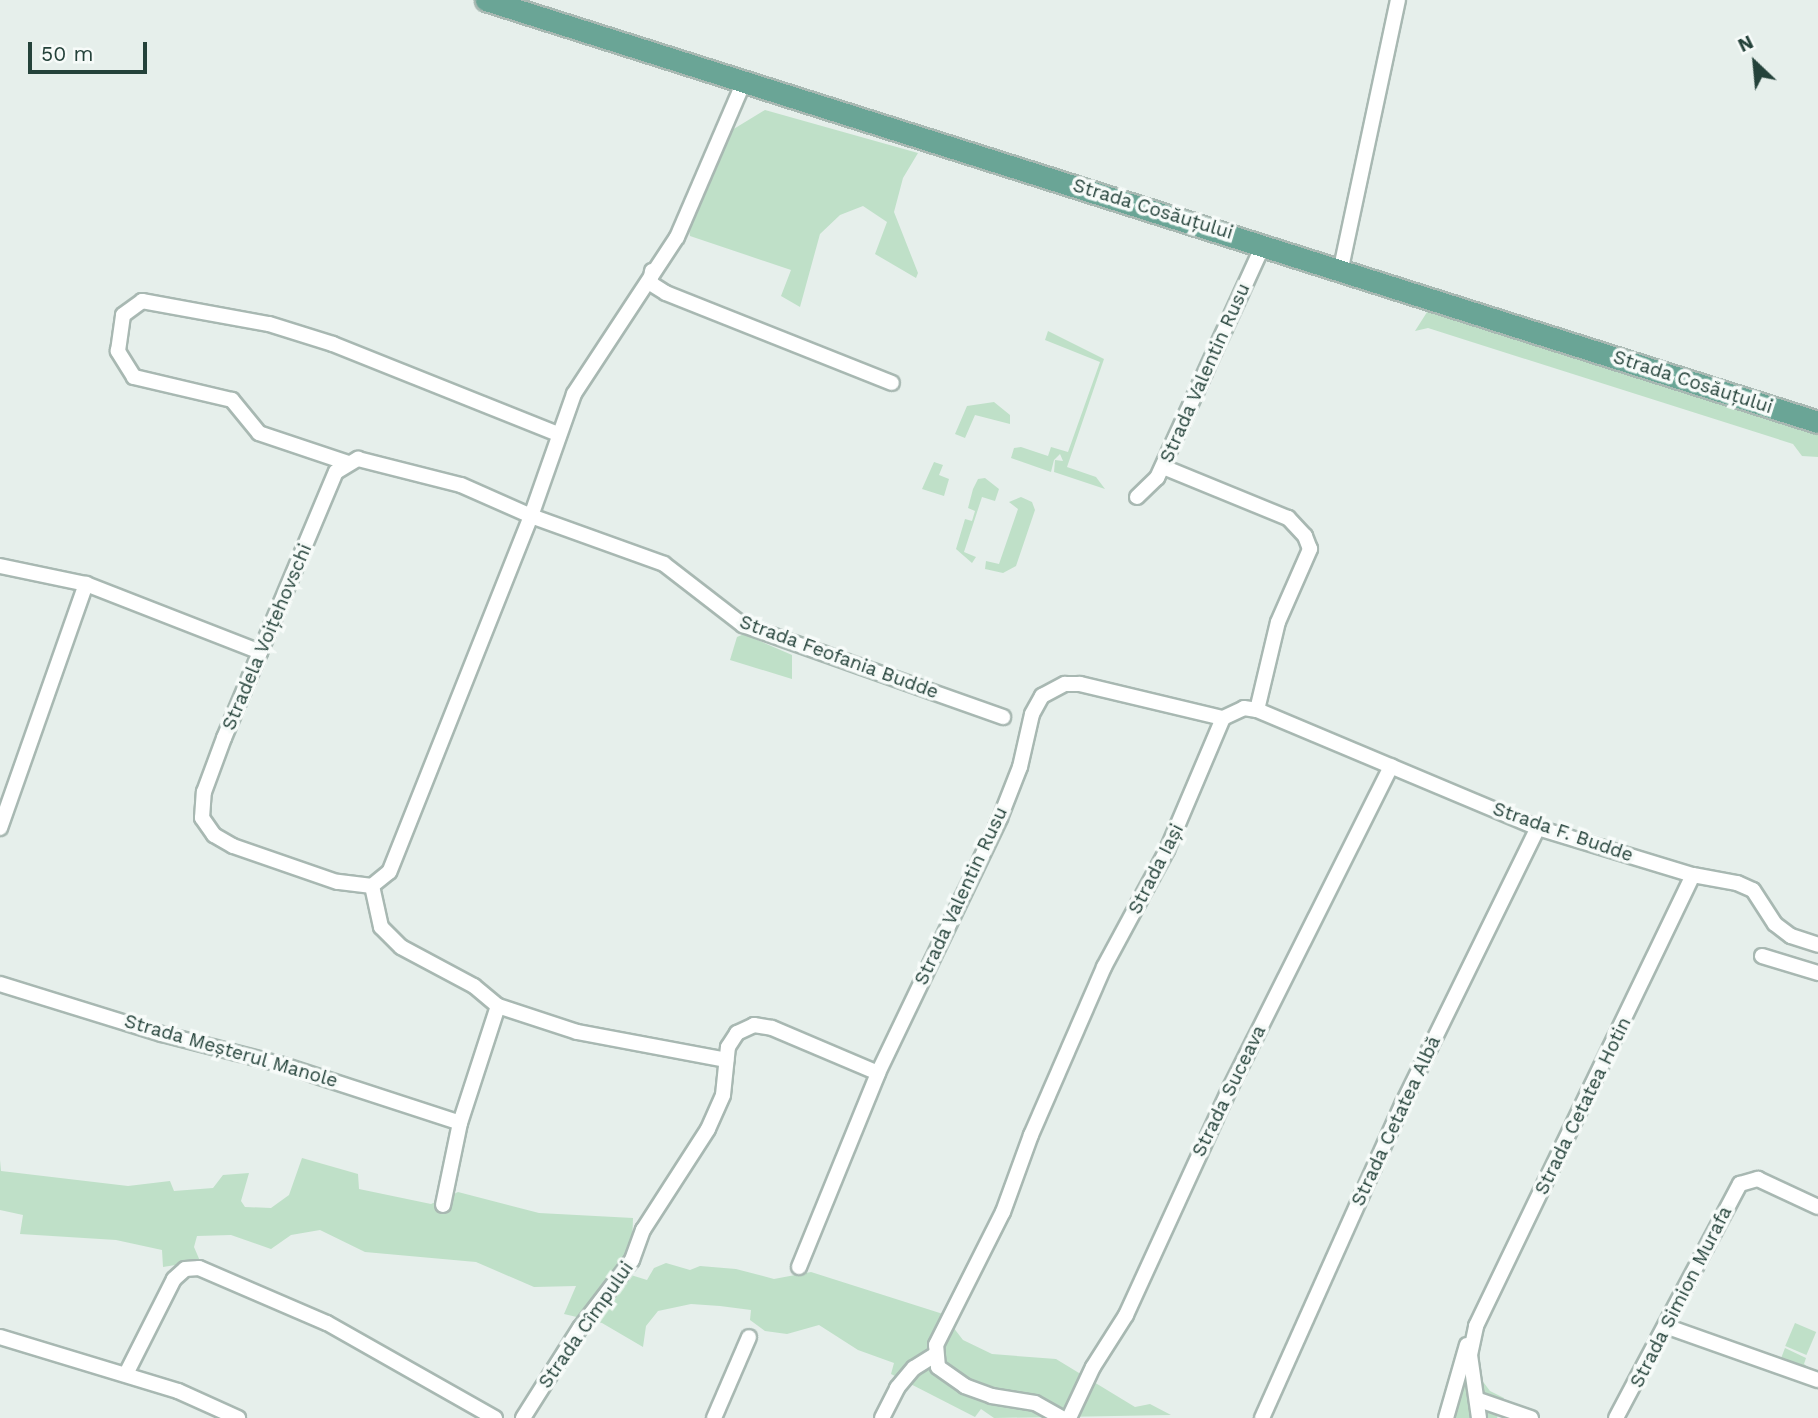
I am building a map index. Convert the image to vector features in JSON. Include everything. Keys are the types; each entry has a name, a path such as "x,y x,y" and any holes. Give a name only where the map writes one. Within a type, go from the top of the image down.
{"main road":[{"name":"Strada Cosăuțului","path":"486,0 743,84 1264,243 1818,422"}],"street":[{"path":"1341,268 1398,0"},
{"path":"743,84 677,237 653,269 587,373 558,434 531,516 412,820 389,872 372,887 381,927 401,947 474,986 498,1006 577,1032 726,1060 737,1033 754,1025 772,1028 878,1073"},
{"name":"Strada Valentin Rusu","path":"1137,497 1163,467 1264,243"},
{"path":"653,269 650,283 666,293 892,383"},
{"name":"Strada Feofania Budde","path":"558,434 333,344 269,324 142,301 123,315 118,351 134,377 232,400 259,433 348,463 358,459 426,475 495,498 531,516 664,564 743,625 1003,717"},
{"name":"Stradela Voițehovschi","path":"348,463 337,472 260,652 204,792 202,818 214,835 233,846 325,879 372,887"},
{"path":"1163,467 1288,519 1305,536 1310,549 1278,622 1257,710 1244,708 1223,718"},
{"path":"0,566 86,584 260,652"},
{"path":"0,828 86,584"},
{"name":"Strada Valentin Rusu","path":"799,1267 878,1073 1000,818 1020,767 1032,714 1042,696 1065,684 1080,684 1223,718"},
{"name":"Strada F. Budde","path":"1257,710 1538,828 1753,890 1775,924 1791,936 1818,945"},
{"name":"Strada Iași","path":"936,1361 1003,1212 1031,1135 1104,967 1167,850 1223,718"},
{"name":"Strada Suceava","path":"1069,1418 1093,1367 1126,1315 1230,1088 1391,766"},
{"name":"Strada Cetatea Albă","path":"1262,1418 1403,1103 1538,828"},
{"name":"Strada Cetatea Hotin","path":"1446,1418 1464,1355 1693,874"},
{"path":"1762,956 1818,974"},
{"name":"Strada Meșterul Manole","path":"0,984 162,1034 284,1065 460,1122"},
{"path":"443,1205 460,1122 498,1006"},
{"name":"Strada Cîmpului","path":"523,1418 580,1328 632,1261 643,1230 708,1129 723,1095 726,1060"},
{"name":"Strada Simion Murafa","path":"1616,1418 1668,1327 1735,1191 1749,1180 1767,1182 1818,1207"},
{"path":"126,1374 153,1315 180,1272 199,1268 327,1322 495,1418"},
{"path":"1668,1327 1818,1380"},
{"path":"0,1337 126,1374 238,1418"},
{"path":"714,1418 749,1337"},
{"name":"Strada Cetatea Hotin","path":"1474,1337 1471,1376 1479,1401 1479,1418"},
{"path":"882,1418 897,1388 914,1368 936,1361 976,1392 1035,1404 1062,1418"},
{"path":"1479,1401 1531,1418"}],"green space":[{"path":"765,110 918,153 903,178 894,212 918,273 916,278 875,254 887,222 863,206 840,215 820,234 800,307 781,296 791,270 690,236 688,225 732,130"},
{"path":"1429,309 1799,426 1818,434 1818,457 1802,456 1793,444 1428,328 1415,331"},
{"path":"1048,331 1104,359 1067,467 1096,477 1105,489 1054,472 1055,460 1063,461 1060,454 1054,460 1051,472 1011,458 1014,448 1021,447 1048,456 1051,447 1068,452 1100,362 1045,340"},
{"path":"994,402 1010,415 1010,424 975,415 965,438 955,434 967,406"},
{"path":"934,462 943,465 939,475 949,479 944,496 922,489"},
{"path":"985,478 999,489 995,501 982,497 964,552 976,557 972,563 956,549 965,519 972,521 975,511 968,508 973,489 978,479"},
{"path":"1021,497 1032,502 1035,510 1016,566 1003,573 985,569 986,561 999,564 1018,509 1009,502"},
{"path":"744,634 792,655 792,679 730,660 737,637"},
{"path":"302,1158 358,1174 359,1189 431,1204 458,1192 539,1213 633,1218 631,1275 647,1280 654,1268 666,1263 690,1270 700,1266 736,1269 774,1279 811,1272 943,1314 963,1340 992,1354 1056,1359 1135,1407 1150,1404 1171,1415 994,1418 981,1409 975,1417 891,1374 894,1363 858,1350 819,1325 787,1334 765,1331 750,1320 751,1310 691,1304 658,1311 646,1326 643,1347 602,1323 564,1314 576,1286 534,1287 476,1262 365,1252 320,1230 291,1235 271,1249 231,1235 197,1236 194,1247 200,1261 163,1267 162,1250 116,1240 20,1234 23,1215 0,1210 0,1160 1,1171 128,1186 170,1181 174,1191 213,1188 223,1175 249,1173 241,1201 245,1207 271,1208 289,1195"},
{"path":"1795,1323 1816,1332 1806,1355 1785,1346"},
{"path":"1785,1348 1806,1358 1804,1364 1818,1374 1780,1361"},
{"path":"1456,1350 1479,1358 1481,1379 1490,1391 1504,1398 1497,1418 1437,1418"}]}
